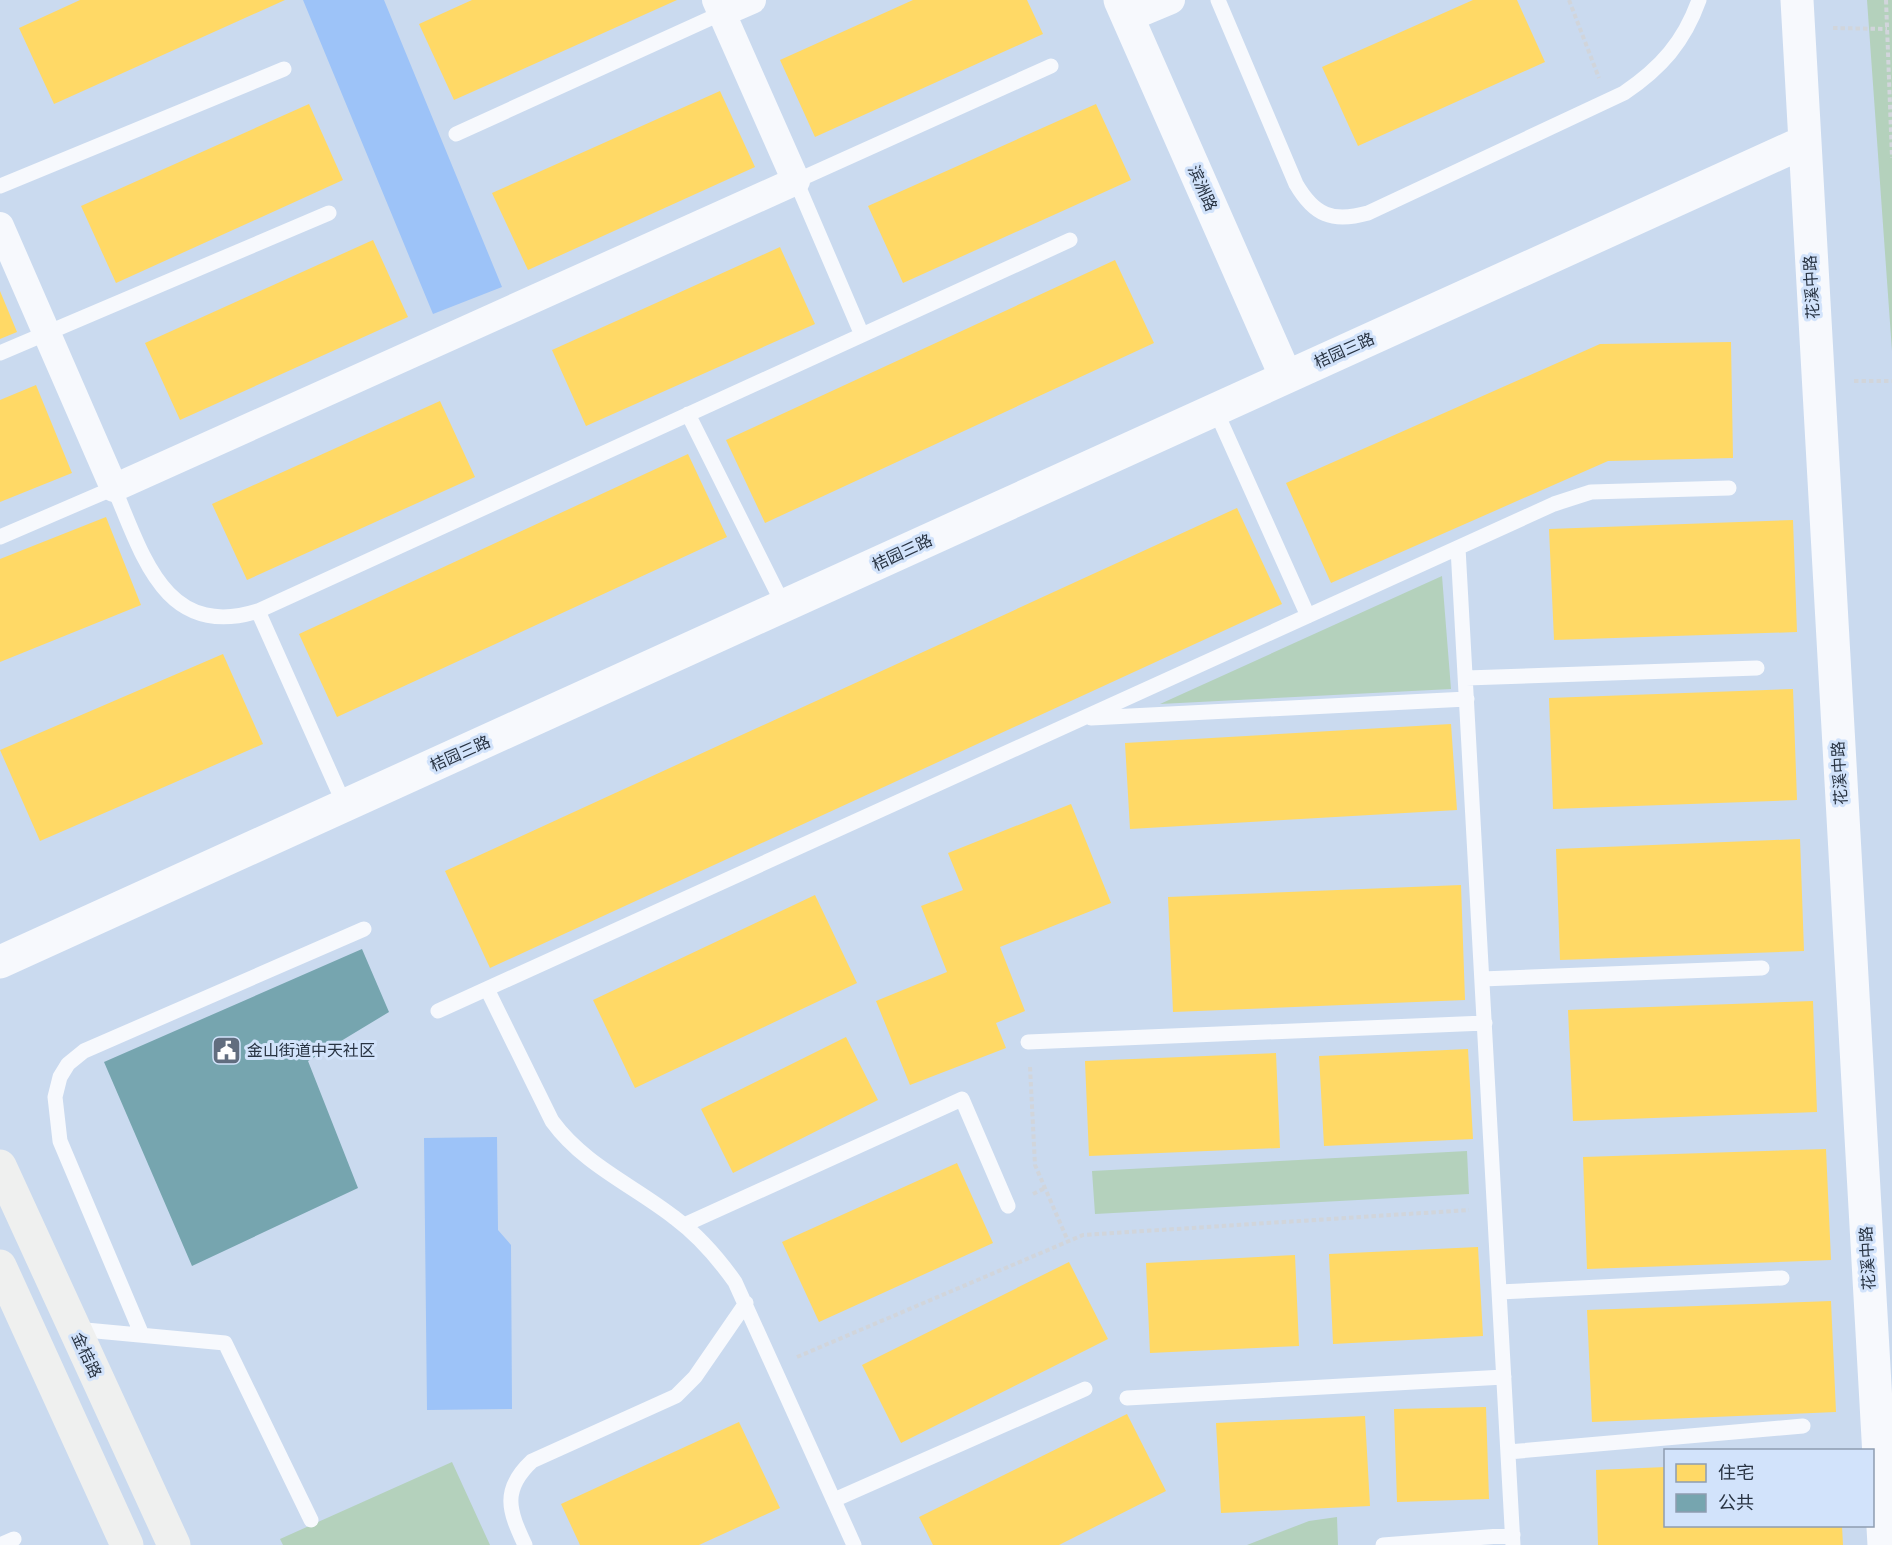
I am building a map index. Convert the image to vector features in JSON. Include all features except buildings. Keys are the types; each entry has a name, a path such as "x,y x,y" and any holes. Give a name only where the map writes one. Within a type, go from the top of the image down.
{"main road":[{"name":"金桔路","path":"0,1166 174,1545"},
{"path":"0,1266 127,1545"}],"street":[{"path":"0,226 114,488 796,181 719,6 752,0"},
{"path":"1124,9 1171,0"},
{"name":"滨洲路","path":"1124,9 1286,377"},
{"name":"花溪中路","path":"1797,14 1884,1545"},
{"name":"桔园三路","path":"0,962 1804,142"}],"lane":[{"path":"1218,0 1283,160 1303,196 1324,215 1354,217 1368,213 1608,100 1648,77 1668,58 1689,26 1700,0"},
{"path":"456,134 719,6"},
{"path":"862,334 796,181 1051,66"},
{"path":"0,186 284,69"},
{"path":"0,354 328,213"},
{"path":"0,537 114,488 147,564 173,600 195,613 214,618 236,618 258,611 1070,240"},
{"path":"1215,409 1308,616"},
{"path":"688,414 784,606"},
{"path":"438,1011 1554,504 1591,492 1729,488"},
{"path":"1383,1545 1513,1540 1458,548"},
{"path":"258,611 345,806"},
{"path":"1466,678 1757,669"},
{"path":"1082,719 1467,699"},
{"path":"142,1335 60,1141 55,1097 60,1077 68,1064 84,1052 364,929"},
{"path":"1482,979 1762,968"},
{"path":"487,989 552,1121 564,1137 608,1174 684,1225 717,1257 735,1282 855,1545"},
{"path":"1028,1042 1485,1023"},
{"path":"684,1225 962,1099 1008,1206"},
{"path":"1499,1292 1782,1278"},
{"path":"525,1545 514,1521 510,1503 512,1486 519,1472 532,1461 676,1396 695,1377 746,1303"},
{"path":"75,1329 225,1343 311,1520"},
{"path":"1127,1398 1504,1377"},
{"path":"834,1500 1085,1389"},
{"path":"1508,1452 1803,1426"}],"path":[{"path":"1569,0 1608,100"},
{"path":"1886,0 1892,158"},
{"path":"1797,14 1887,29"},
{"path":"1028,1042 1035,1165 1068,1241"},
{"path":"775,1366 1083,1235 1495,1208"}],"green space":[{"path":"1867,0 1892,0 1892,351"},
{"path":"1442,576 1451,689 1160,704"},
{"path":"1467,1151 1469,1194 1095,1214 1092,1171"},
{"path":"452,1462 490,1545 283,1545 280,1539"},
{"path":"1337,1517 1338,1545 1247,1545 1309,1521"}],"water":[{"path":"303,0 384,0 502,287 433,314"},
{"path":"497,1137 498,1230 511,1245 512,1409 427,1410 424,1138"}],"place":[{"name":"金山街道中天社区","path":"226,1050"}]}
